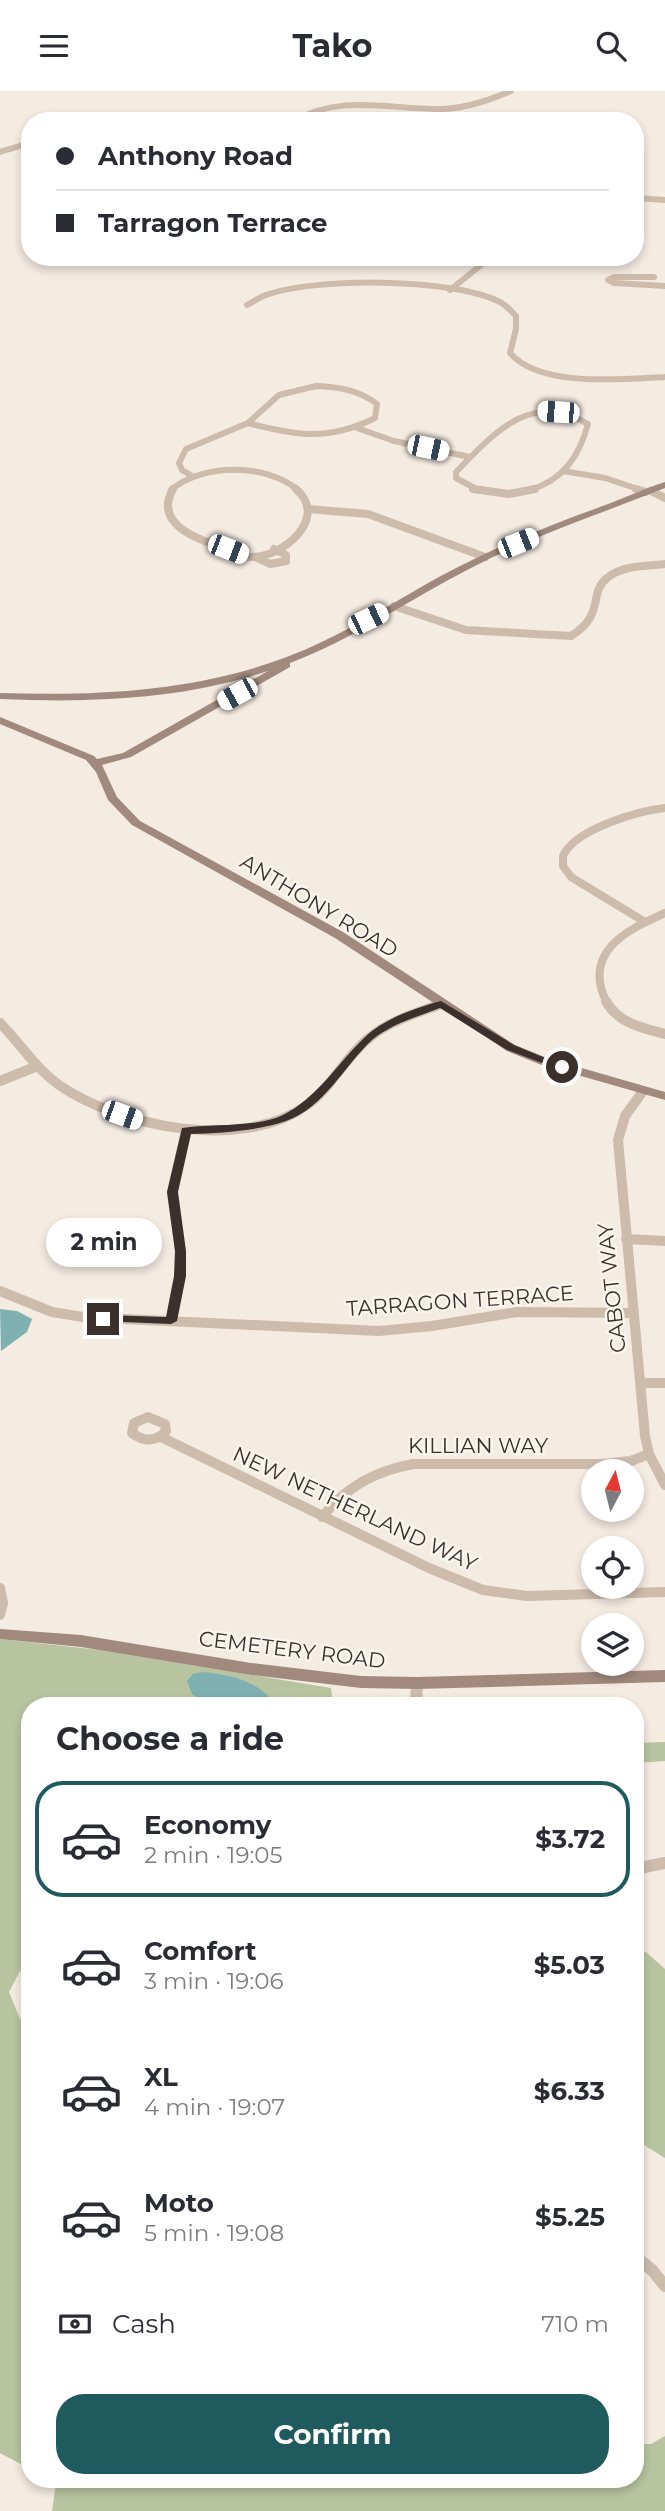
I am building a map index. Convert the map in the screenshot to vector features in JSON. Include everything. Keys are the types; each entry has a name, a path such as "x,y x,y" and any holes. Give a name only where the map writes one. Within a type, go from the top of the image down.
{"street":[{"path":"308,112 329,105 364,103 443,109 483,103 511,91"},
{"path":"0,152 21,146"},
{"path":"644,199 665,200"},
{"path":"450,289 479,266"},
{"path":"654,277 614,277 608,280 614,283 665,286"},
{"path":"247,305 251,300 274,293 336,283 386,282 450,289 487,297 512,310 517,320 510,353 512,358 532,370 569,376 665,377"},
{"path":"192,476 180,467 179,459 183,452 190,446 248,423 279,395 320,387 357,391 377,404 376,418 358,428 338,434 309,436 248,423"},
{"path":"543,411 571,414 588,424 577,451 563,471 541,489 515,494 483,492 462,484 456,478 456,472 499,428 522,416 543,411"},
{"path":"358,428 394,442 470,457"},
{"path":"219,471 260,475 302,491 308,509 302,532 274,549 255,557 247,557 188,533 172,520 169,507 172,490 192,476 219,471"},
{"path":"563,471 605,478 665,498"},
{"path":"0,696 68,698 142,693 206,683 288,660 482,559 665,485"},
{"path":"308,509 368,514 436,544 482,559"},
{"path":"255,557 270,564 286,561 286,555 274,549"},
{"path":"394,605 472,631 571,636 594,616 599,587 607,577 629,569 665,564"},
{"path":"0,720 80,752 95,763 127,755 282,669 288,660"},
{"name":"ANTHONY ROAD","path":"95,763 112,798 136,823 339,935 485,1034 543,1061 665,1096"},
{"path":"645,922 571,877 565,870 562,859 565,850 583,837 636,813 665,808"},
{"path":"665,913 616,940 606,951 600,964 605,1001 617,1016 665,1034"},
{"path":"0,1023 35,1067 69,1091 137,1121 186,1131 234,1128 285,1118 318,1095 369,1038 392,1023 441,1004"},
{"path":"0,1081 35,1067"},
{"name":"CABOT WAY","path":"643,1091 625,1116 619,1130 620,1175 649,1454 665,1485"},
{"path":"171,1321 180,1276 180,1251 172,1192 186,1131"},
{"path":"626,1239 665,1241"},
{"name":"TARRAGON TERRACE","path":"0,1291 52,1312 73,1316 379,1331 517,1312 634,1313"},
{"path":"640,1383 665,1383"},
{"name":"NEW NETHERLAND WAY","path":"161,1437 429,1568 483,1590 527,1596 665,1591"},
{"name":"KILLIAN WAY","path":"322,1517 337,1500 364,1479 396,1466 603,1464 631,1461 649,1454"},
{"path":"0,1588 3,1602 0,1615"},
{"name":"CEMETERY ROAD","path":"0,1634 81,1641 313,1678 417,1683 665,1676"},
{"path":"416,1697 417,1683"},
{"path":"644,1867 665,1863"},
{"path":"644,2263 665,2286"}],"green space":[{"path":"0,1639 100,1650 331,1688 332,1697 21,1697 21,1971 9,1992 21,2020 21,2464 0,2453"},
{"path":"665,1742 665,1761 644,1762 644,1743"},
{"path":"644,1952 665,1969 665,2158 644,2145"},
{"path":"665,2436 665,2511 52,2511 55,2488 644,2488 644,2444 651,2444"}],"water":[{"path":"0,1309 17,1311 32,1319 27,1332 1,1351"},
{"path":"202,1672 244,1680 269,1697 197,1697 192,1694 187,1681 193,1674"}],"route":[{"path":"103,1319 171,1321 180,1276 180,1251 172,1192 186,1131 257,1125 285,1118 306,1105 330,1084 369,1038 392,1023 441,1004 511,1048 562,1067"}]}
